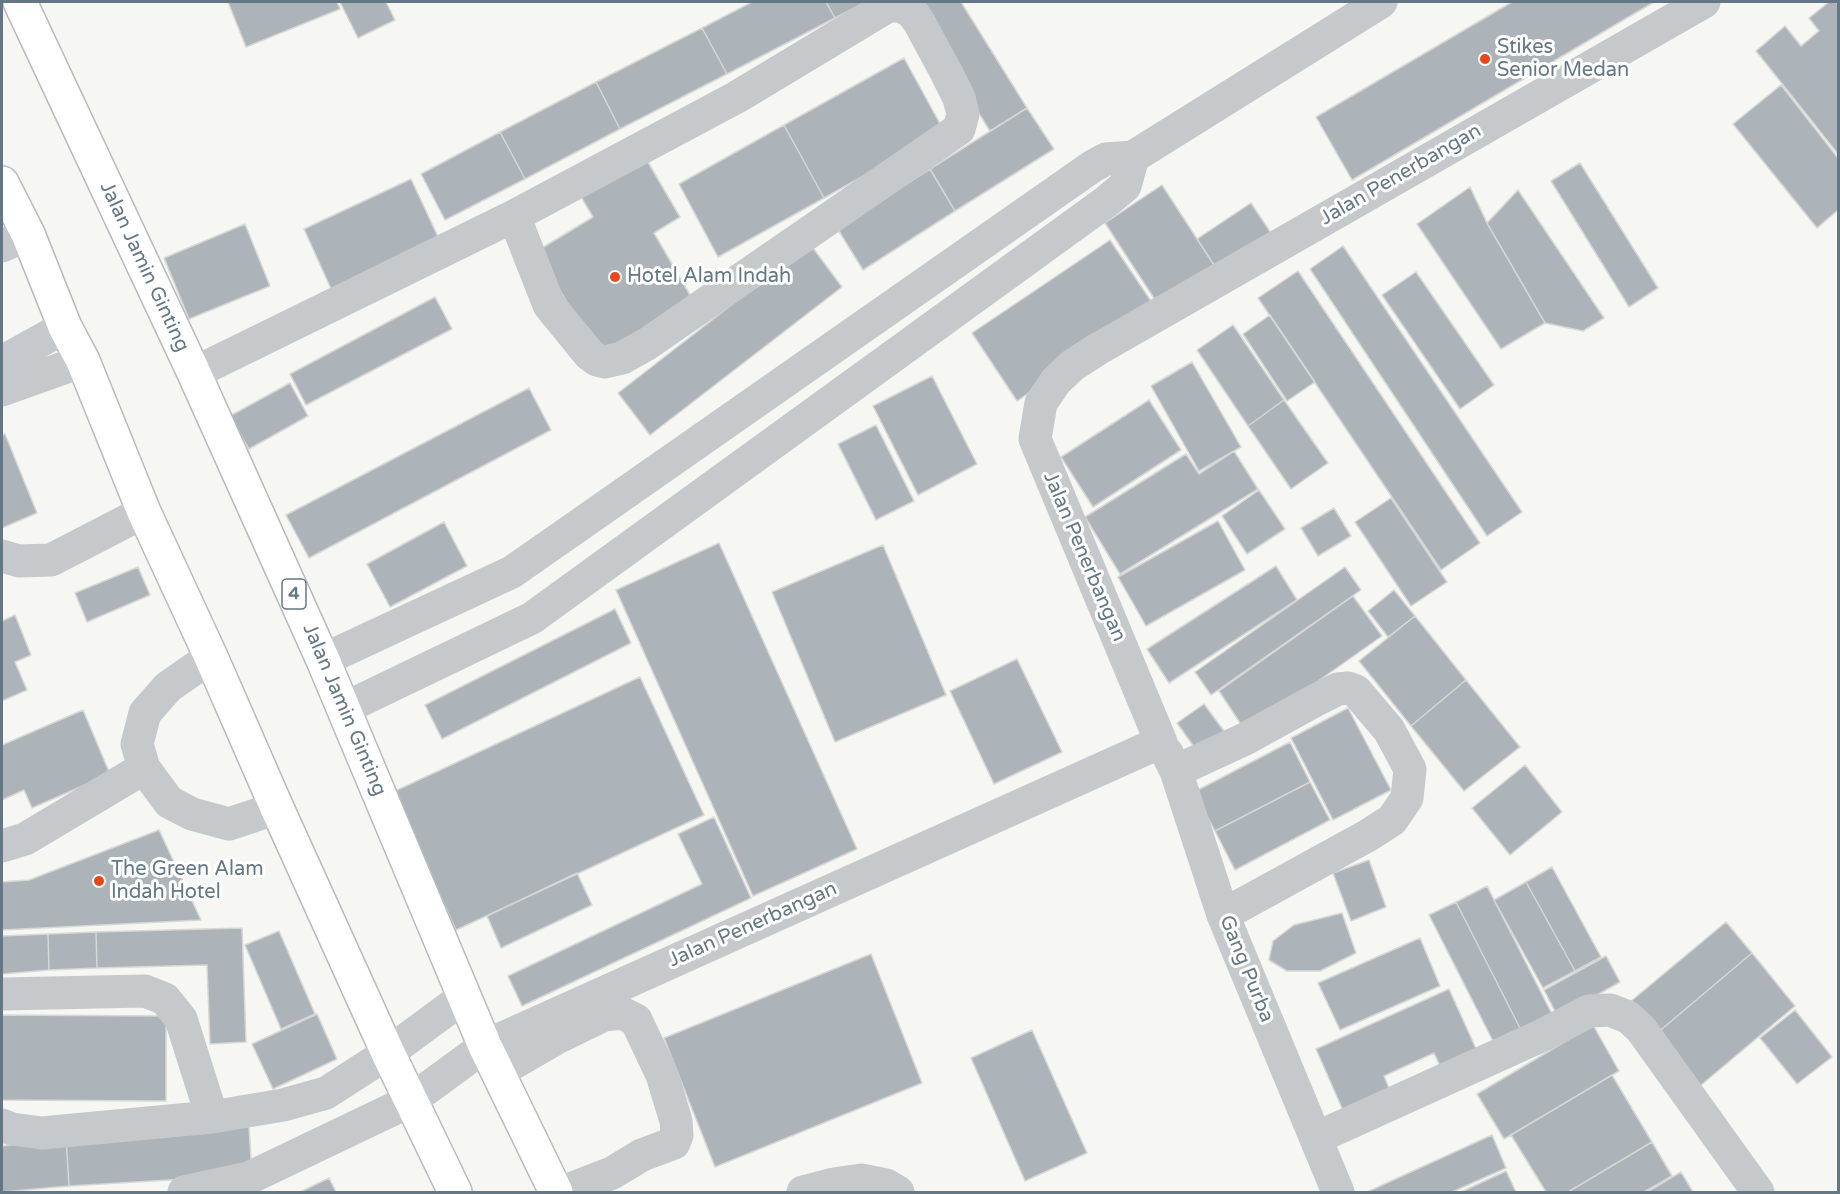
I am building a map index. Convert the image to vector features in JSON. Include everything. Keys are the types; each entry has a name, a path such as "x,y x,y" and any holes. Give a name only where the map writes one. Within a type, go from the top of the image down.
{"highway":[{"name":"Jalan Jamin Ginting","path":"20,2 194,373 345,708 491,1059 556,1192"},
{"path":"2,183 15,240 82,361 144,512 388,1053 455,1192"}],"street":[{"path":"323,660 512,572 1093,166 1106,159 1133,156 1381,2"},
{"name":"Jalan Penerbangan","path":"491,1059 1161,742 1035,439 1041,403 1056,381 1072,365 1108,343 1704,2"},
{"path":"194,373 514,216 737,97 888,6 900,6 912,12 919,22 959,98 963,114 959,129 647,344 622,358 605,362 589,354 549,305 514,216"},
{"path":"345,708 532,618 1107,201 1125,186 1133,156"},
{"path":"2,362 65,327"},
{"path":"2,390 82,361"},
{"path":"2,556 19,561 51,560 144,512"},
{"path":"211,657 168,687 145,713 137,744 144,768 169,802 192,814 229,824 277,808"},
{"path":"1176,771 1245,739 1338,689 1348,688 1356,691 1389,730 1410,769 1407,798 1392,820 1223,915"},
{"name":"Gang Purba","path":"1161,742 1176,771 1223,915 1338,1192"},
{"path":"2,846 25,839 144,768"},
{"path":"2,994 145,991 165,999 181,1019 212,1118"},
{"path":"2,1125 12,1129 42,1133 212,1118 283,1105 326,1093 388,1053 464,997"},
{"path":"1316,1138 1543,1035 1589,1011 1610,1010 1628,1017 1641,1029 1758,1192"},
{"path":"183,1192 249,1178 410,1101 491,1059 557,1038 604,1015 622,1013 636,1020 662,1075 676,1121 677,1135 674,1143 642,1155 612,1173 563,1192"},
{"path":"803,1192 861,1180 885,1185 898,1192"}],"building":[{"path":"228,2 337,2 340,9 246,47"},
{"path":"340,2 386,2 395,20 358,38"},
{"path":"752,2 826,2 835,18 727,74 702,28"},
{"path":"826,2 866,2 835,18"},
{"path":"909,2 961,2 1027,108 990,131"},
{"name":"Stikes Senior Medan","path":"1512,2 1654,2 1352,180 1316,117"},
{"path":"1829,2 1838,4 1838,154 1756,51 1785,26 1801,46 1819,31 1809,18"},
{"path":"702,28 727,74 620,129 596,82"},
{"path":"904,58 944,131 824,198 784,125"},
{"path":"596,82 620,129 525,179 500,132"},
{"path":"1781,85 1838,158 1838,210 1817,228 1733,124"},
{"path":"1027,108 1054,149 955,211 930,169"},
{"path":"784,125 824,198 718,257 679,184"},
{"path":"500,132 525,179 445,220 421,174"},
{"name":"Hotel Alam Indah","path":"645,157 680,217 654,233 694,302 600,359 537,251 593,217 580,195"},
{"path":"1580,163 1658,288 1629,307 1551,181"},
{"path":"930,169 955,211 863,270 837,228"},
{"path":"411,179 440,241 332,291 304,229"},
{"path":"1162,185 1216,268 1159,306 1105,223"},
{"path":"1470,187 1487,223 1545,323 1501,349 1417,224"},
{"path":"1518,190 1604,318 1583,331 1545,323 1487,223"},
{"path":"1251,203 1271,233 1216,268 1197,239"},
{"path":"245,224 270,286 189,319 164,258"},
{"path":"1110,240 1155,307 1017,401 972,333"},
{"path":"810,244 842,287 650,435 618,393"},
{"path":"1343,246 1522,512 1487,536 1310,269"},
{"path":"1298,271 1480,543 1441,570 1258,298"},
{"path":"1416,272 1494,385 1460,409 1382,295"},
{"path":"435,297 452,329 306,405 290,374"},
{"path":"1270,315 1315,382 1287,401 1243,334"},
{"path":"1233,325 1284,400 1248,426 1197,350"},
{"path":"1192,362 1241,447 1199,471 1151,386"},
{"path":"932,376 977,464 918,495 873,406"},
{"path":"290,383 308,416 249,449 230,416"},
{"path":"529,388 551,430 309,558 286,515"},
{"path":"1149,400 1181,450 1093,507 1061,457"},
{"path":"1284,400 1328,463 1291,489 1248,426"},
{"path":"876,425 914,501 876,520 838,444"},
{"path":"5,434 37,513 2,528 2,435"},
{"path":"1234,451 1258,489 1120,574 1085,517 1186,454 1199,474"},
{"path":"1259,490 1285,529 1247,554 1222,516"},
{"path":"1391,498 1447,582 1411,606 1355,522"},
{"path":"1334,508 1351,536 1318,556 1301,528"},
{"path":"1218,521 1245,570 1146,626 1118,577"},
{"path":"444,522 467,566 390,607 367,564"},
{"path":"719,543 857,849 753,896 616,590"},
{"path":"883,545 946,695 835,742 772,592"},
{"path":"1276,566 1297,600 1169,683 1147,649"},
{"path":"138,567 150,595 87,622 75,593"},
{"path":"1345,567 1361,590 1211,695 1195,672"},
{"path":"1394,590 1415,616 1388,637 1368,611"},
{"path":"1353,596 1382,636 1246,732 1219,691"},
{"path":"615,609 631,643 442,739 425,705"},
{"path":"15,615 31,655 15,662 27,690 2,701 2,621"},
{"path":"1415,616 1466,680 1411,726 1359,661"},
{"path":"1017,659 1062,752 994,784 950,691"},
{"path":"640,677 704,815 456,930 393,792"},
{"path":"1466,680 1520,747 1464,791 1411,726"},
{"path":"1204,704 1224,731 1197,751 1177,723"},
{"path":"1348,708 1391,790 1333,820 1291,738"},
{"path":"83,710 110,774 32,808 24,790 2,800 2,745"},
{"path":"1290,742 1310,782 1215,831 1194,792"},
{"path":"1525,765 1562,812 1510,855 1472,808"},
{"path":"1310,782 1330,820 1235,870 1215,831"},
{"path":"714,817 751,898 522,1006 508,976 702,884 678,834"},
{"name":"The Green Alam Indah Hotel","path":"159,830 201,920 2,930 2,882 29,880"},
{"path":"1369,860 1386,907 1351,921 1333,873"},
{"path":"1552,867 1601,957 1575,971 1526,882"},
{"path":"577,873 592,905 501,948 487,916"},
{"path":"1526,882 1575,971 1543,988 1494,900"},
{"path":"1487,886 1554,1018 1523,1034 1456,902"},
{"path":"1456,902 1523,1034 1496,1047 1429,915"},
{"path":"1342,913 1356,953 1320,971 1287,971 1269,960 1273,941 1294,925"},
{"path":"1726,922 1752,953 1656,1034 1630,1002"},
{"path":"242,928 246,1042 210,1044 207,965 97,968 96,932"},
{"path":"279,931 315,1014 281,1029 245,945"},
{"path":"96,932 97,968 49,970 48,934"},
{"path":"48,934 49,970 2,974 2,936"},
{"path":"1420,938 1440,986 1340,1030 1318,983"},
{"path":"1752,953 1795,1006 1700,1086 1656,1034"},
{"path":"871,954 922,1083 715,1167 664,1038"},
{"path":"1606,956 1620,982 1558,1017 1544,990"},
{"path":"1449,989 1478,1053 1442,1070 1434,1053 1384,1076 1391,1093 1345,1115 1316,1049"},
{"path":"1795,1010 1832,1057 1797,1084 1760,1038"},
{"path":"317,1014 337,1059 273,1089 252,1044"},
{"path":"2,1015 166,1016 166,1101 2,1100"},
{"path":"1593,1025 1619,1071 1504,1139 1477,1094"},
{"path":"1032,1030 1087,1153 1025,1181 971,1058"},
{"path":"1612,1075 1652,1142 1568,1192 1546,1192 1511,1135"},
{"path":"249,1127 252,1175 69,1186 66,1138"},
{"path":"1492,1135 1506,1168 1452,1192 1367,1192"},
{"path":"66,1138 69,1186 2,1192 2,1146"},
{"path":"1652,1142 1672,1176 1644,1192 1568,1192"},
{"path":"1506,1171 1516,1192 1461,1192"},
{"path":"1681,1172 1693,1192 1647,1192"},
{"path":"329,1178 336,1192 300,1192"}],"place":[{"name":"Stikes Senior Medan","path":"1485,59"},
{"name":"Hotel Alam Indah","path":"615,277"},
{"name":"The Green Alam Indah Hotel","path":"99,881"}]}
